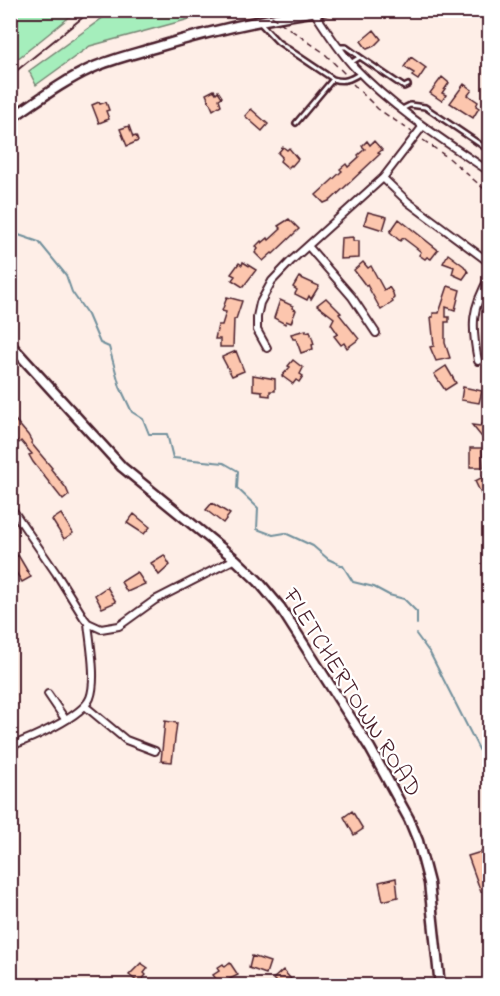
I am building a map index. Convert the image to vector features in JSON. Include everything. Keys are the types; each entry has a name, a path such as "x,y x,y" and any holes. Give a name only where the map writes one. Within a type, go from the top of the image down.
{"street":[{"path":"10,119 62,84 94,67 198,35 258,21 325,10"},
{"path":"314,12 338,47 360,73 423,126 489,172"},
{"path":"267,348 256,330 260,303 272,281 383,178 423,126"},
{"path":"383,178 408,202 489,263"},
{"path":"308,246 352,297 376,333"},
{"path":"478,361 472,332 479,294 489,276"},
{"name":"FLETCHERTOWN ROAD","path":"10,344 122,467 235,559 280,607 369,748 409,819 418,841 429,883 440,986"},
{"path":"10,506 88,623 92,691 85,706 65,719 10,746"},
{"path":"88,623 101,629 119,626 155,600 235,559"},
{"path":"48,694 65,719"},
{"path":"85,706 117,735 155,751"}],"lane":[{"path":"258,21 278,42 333,80 350,80 360,73"},
{"path":"338,47 346,47 395,82 404,87 408,85"},
{"path":"351,63 360,57"},
{"path":"296,123 333,80"},
{"path":"402,109 410,105 425,107 489,151"}],"path":[{"path":"263,10 333,61 350,80"}],"green space":[{"path":"11,10 77,10 77,11 11,64"},
{"path":"112,11 219,11 90,46 36,85 29,71"}],"building":[{"path":"374,30 381,39 367,49 361,41"},
{"path":"411,57 426,68 418,80 412,76 414,73 404,67"},
{"path":"442,77 449,83 442,93 446,95 442,101 430,93"},
{"path":"464,84 472,90 468,95 478,102 476,106 479,108 473,118 450,103"},
{"path":"214,90 216,93 218,91 222,97 219,99 221,105 213,110 206,94"},
{"path":"99,102 100,104 106,102 109,119 99,123 92,105"},
{"path":"251,109 268,124 262,131 245,116"},
{"path":"129,126 133,137 136,136 138,141 127,146 120,129"},
{"path":"367,141 370,145 374,141 382,150 378,153 380,154 331,200 324,203 316,195 342,171 340,169 346,164 348,167 359,157 358,155 365,149 362,146"},
{"path":"283,147 287,150 289,148 298,159 288,168 280,161 282,157 278,153"},
{"path":"368,212 387,217 383,230 364,224"},
{"path":"289,219 299,229 263,261 255,253 258,249 256,246 261,241 262,243 268,238 269,240 281,229 278,226"},
{"path":"399,219 438,250 431,259 427,257 425,259 419,255 421,252 415,247 403,238 400,241 390,232"},
{"path":"353,237 353,241 359,241 359,258 340,259 341,238"},
{"path":"448,254 468,272 463,279 452,274 454,267 443,263"},
{"path":"243,262 256,270 243,287 232,280 235,276 231,274 239,263 242,265"},
{"path":"363,262 368,268 371,266 384,290 389,287 393,293 393,302 381,310 367,285 354,270"},
{"path":"299,277 319,286 311,299 309,296 307,300 295,294 297,290 293,287"},
{"path":"448,286 460,290 455,310 446,307 446,317 449,317 449,322 445,322 445,343 450,358 436,361 430,347 434,346 431,317 433,313 439,313"},
{"path":"227,297 242,301 236,319 234,319 233,347 220,347 220,339 215,339 218,325 222,325 226,312 222,311"},
{"path":"326,298 341,313 339,314 359,339 347,348 344,343 341,345 334,336 338,334 331,324 334,318 317,305"},
{"path":"280,300 293,306 292,308 296,310 291,323 286,321 285,324 274,318"},
{"path":"306,330 306,332 310,331 314,344 313,349 301,353 296,339 293,339 291,334"},
{"path":"236,351 244,371 232,376 222,357"},
{"path":"293,360 303,368 300,374 303,376 299,382 296,380 293,384 282,376"},
{"path":"446,366 456,383 445,390 434,374"},
{"path":"253,375 275,379 275,391 270,391 270,396 262,395 262,391 253,390"},
{"path":"463,387 482,391 479,403 461,400"},
{"path":"10,414 66,488 69,495 63,500 33,462 29,455 32,454 21,441 19,443 13,436 10,438"},
{"path":"489,418 489,446 472,425 480,426"},
{"path":"470,448 482,448 483,467 470,467"},
{"path":"487,475 489,495 483,498 475,481"},
{"path":"212,503 230,514 223,523 206,510"},
{"path":"61,514 73,533 64,539 52,520"},
{"path":"134,514 150,527 144,534 127,523"},
{"path":"18,555 31,577 22,582 10,563 10,560"},
{"path":"164,555 170,565 159,575 151,563"},
{"path":"137,572 145,584 127,592 121,582"},
{"path":"107,587 116,602 102,608 95,595"},
{"path":"165,721 177,723 172,762 161,761"},
{"path":"352,811 363,829 354,835 344,817"},
{"path":"481,852 483,859 488,861 489,865 489,889 481,892 468,856"},
{"path":"396,878 398,897 383,901 379,882"},
{"path":"252,956 270,962 266,974 249,968"},
{"path":"141,963 148,968 144,973 146,975 139,983 129,975"},
{"path":"230,963 238,975 220,984 213,975 219,971 217,968 223,964 225,967"},
{"path":"283,970 297,986 280,986 273,979"}],"waterway":[{"path":"10,232 39,242 66,275 72,292 88,315 100,343 109,347 120,387 132,412 143,419 149,434 167,434 173,458 224,463 238,471 237,488 258,508 257,529 273,535 285,533 313,546 328,559 343,566 353,582 374,587 389,595 404,599 417,612 417,624"},
{"path":"416,634 430,653 490,771"}],"railway":[{"path":"10,76 92,10"}]}
